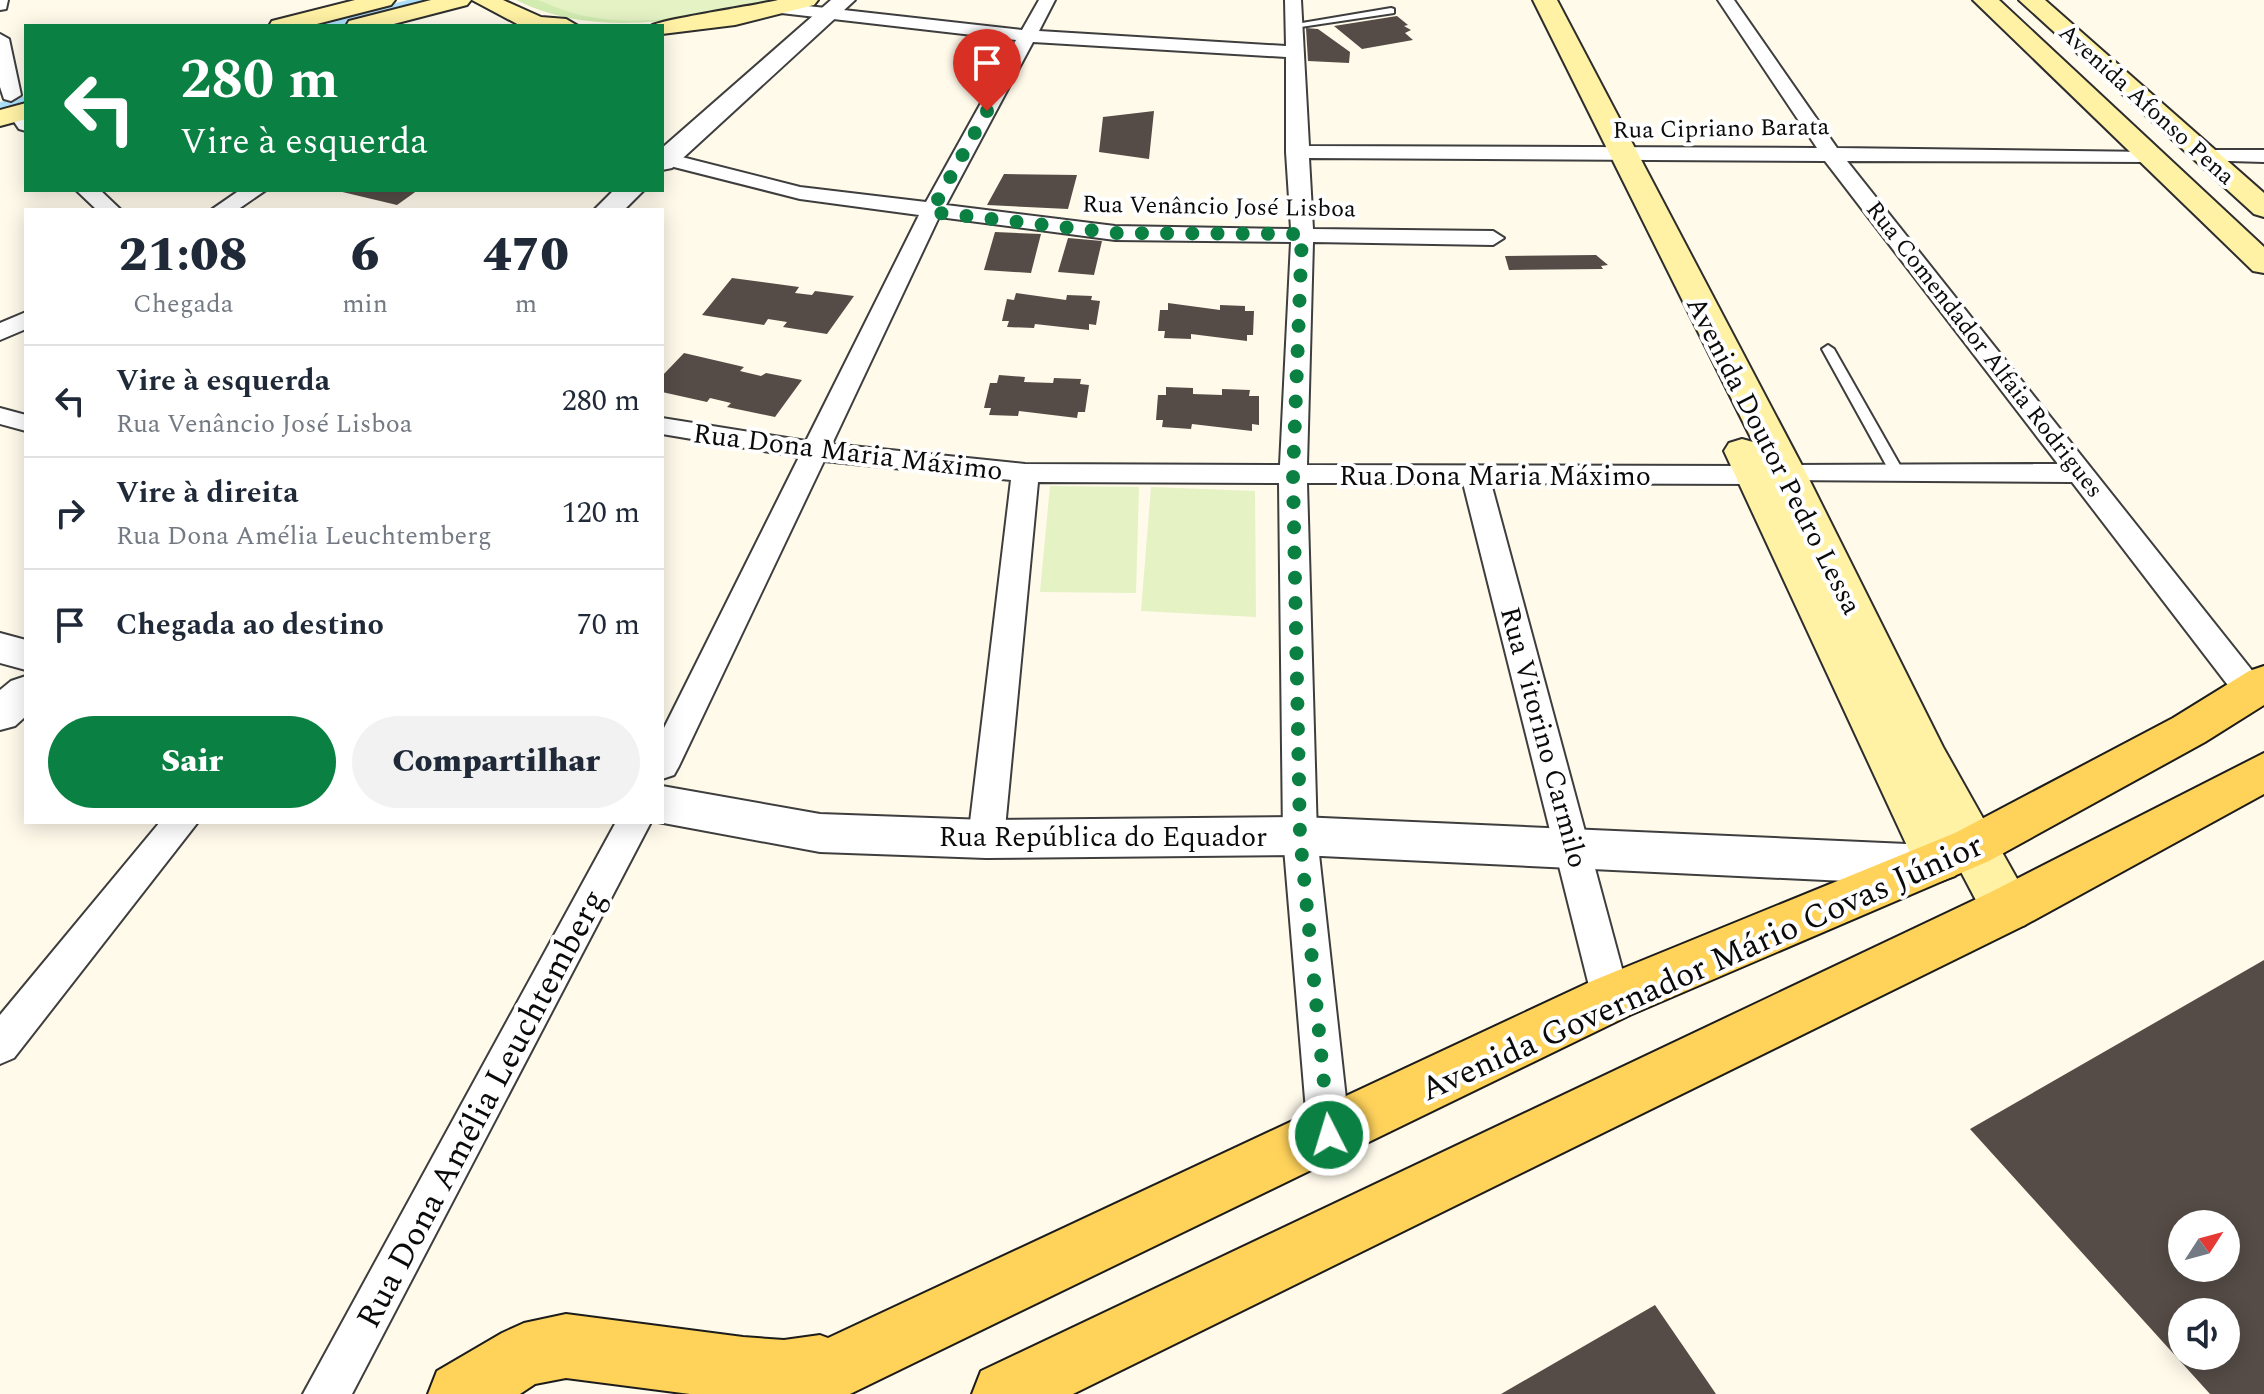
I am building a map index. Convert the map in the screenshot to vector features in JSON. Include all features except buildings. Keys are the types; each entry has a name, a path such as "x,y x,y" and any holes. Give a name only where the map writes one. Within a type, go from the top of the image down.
{"main road":[{"path":"289,24 383,0"},
{"path":"366,24 459,0"},
{"path":"484,0 532,24"},
{"path":"664,27 688,26 781,8 806,0"},
{"name":"Avenida Doutor Pedro Lessa","path":"1523,0 1569,98 1606,156 1771,475 1946,858 2007,909"},
{"name":"Avenida Doutor Pedro Lessa","path":"1545,0 1606,156"},
{"path":"1985,0 2264,264"},
{"name":"Avenida Afonso Pena","path":"2031,0 2264,208"},
{"name":"Avenida Governador Mário Covas Júnior","path":"780,1394 1611,998 1946,858 2258,688"},
{"path":"1004,1394 2007,909 2264,772"},
{"path":"460,1394 524,1355 566,1346 784,1372 842,1365"}],"street":[{"path":"664,762 931,212 1047,0"},
{"path":"1293,0 1296,152 1302,234 1293,474 1300,836 1329,1135"},
{"name":"Rua Comendador Alfaia Rodrigues","path":"1726,0 1830,153 2258,688"},
{"path":"781,8 837,7 1029,36 1295,52"},
{"path":"664,159 837,7"},
{"path":"0,39 15,107"},
{"name":"Rua Cipriano Barata","path":"1296,152 1606,156 1830,153 2147,156"},
{"path":"2203,156 2264,156"},
{"name":"Rua Venâncio José Lisboa","path":"664,160 800,193 1115,233 1493,238"},
{"path":"89,192 108,208"},
{"path":"225,208 252,192"},
{"path":"610,208 628,192"},
{"path":"0,333 24,320"},
{"path":"0,416 24,422"},
{"name":"Rua Dona Maria Máximo","path":"664,426 814,451 1025,473 1475,476 2083,473"},
{"path":"986,839 1025,473"},
{"name":"Rua Vitorino Carmilo","path":"1475,476 1575,848 1611,998"},
{"path":"0,648 24,654"},
{"path":"0,714 24,694"},
{"name":"Rua República do Equador","path":"664,805 820,833 986,839 1300,836 1575,848 1946,858"},
{"path":"0,1045 179,824"},
{"name":"Rua Dona Amélia Leuchtemberg","path":"327,1394 633,824"}],"lane":[{"path":"1294,25 1391,11"},
{"path":"1828,349 1898,474"},
{"path":"1836,1015 2007,930 2264,788"}],"green space":[{"path":"516,0 784,0 684,19 615,23 548,13"},
{"path":"538,0 765,0 695,16 645,21 596,18"},
{"path":"1050,486 1139,487 1136,593 1040,592"},
{"path":"1151,487 1255,491 1256,617 1141,611"}],"waterway":[{"path":"333,24 428,0"},
{"path":"0,108 24,102"}],"route":[{"path":"987,111 931,212 1115,233 1302,234 1293,474 1300,836 1329,1135"}]}
